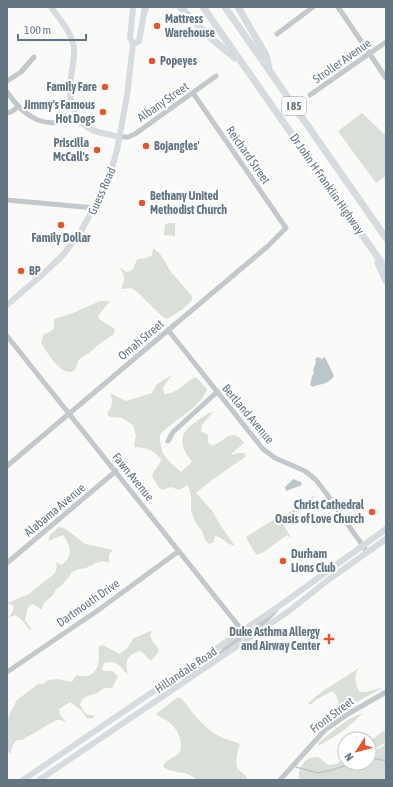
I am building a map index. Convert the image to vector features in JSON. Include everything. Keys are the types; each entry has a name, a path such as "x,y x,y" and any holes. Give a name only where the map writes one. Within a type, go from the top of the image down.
{"highway":[{"path":"180,7 212,39 246,68"},
{"name":"Dr John H Franklin Highway","path":"203,7 368,244"},
{"name":"I 85","path":"224,7 385,236"},
{"path":"238,7 266,55 270,72"},
{"path":"368,244 386,281"},
{"name":"I 85","path":"368,244 386,269"}],"main road":[{"path":"51,7 70,35 74,47 69,92 70,103 77,116 83,123 93,130 119,137"},
{"name":"Guess Road","path":"7,305 63,255 81,231 95,208 111,172 115,159 127,96 133,44 130,38 132,7"},
{"name":"Guess Road","path":"133,44 139,40 145,8"},
{"name":"Hillandale Road","path":"23,780 282,604 386,529"},
{"name":"Hillandale Road","path":"39,780 289,610 386,539"}],"street":[{"path":"278,34 313,7"},
{"path":"338,7 386,78"},
{"name":"Stroller Avenue","path":"310,95 386,42"},
{"path":"7,81 26,68 34,57"},
{"name":"Albany Street","path":"119,137 128,137 135,134 216,76"},
{"path":"7,92 18,107 29,116 50,123 63,122 77,116"},
{"name":"Reichard Street","path":"193,93 286,228"},
{"path":"7,113 18,107"},
{"path":"7,200 95,208"},
{"name":"Omah Street","path":"7,466 279,237 286,228"},
{"name":"Bertland Avenue","path":"168,330 263,449 275,458 305,471 319,483 367,552"},
{"name":"Fawn Avenue","path":"7,336 242,631"},
{"path":"168,441 173,432 217,392"},
{"name":"Alabama Avenue","path":"7,563 116,471"},
{"name":"Dartmouth Drive","path":"7,672 97,610 179,550"},
{"path":"247,639 250,632 264,622 282,604"},
{"path":"218,659 225,648 241,637 242,631"},
{"path":"180,685 178,682 180,679 202,664 212,652"},
{"name":"Front Street","path":"280,780 325,730 348,714 386,692"}],"shaded area":[{"path":"362,113 384,134 386,133 386,176 376,183 338,131"},
{"path":"168,223 175,223 175,236 164,235 165,225"},
{"path":"153,248 161,255 171,272 192,296 192,300 183,309 167,319 131,288 121,289 124,278 120,268 127,272 130,271 134,268 138,259 147,258 152,255"},
{"path":"100,301 110,301 98,316 99,319 115,329 114,334 81,358 78,361 74,371 64,371 54,362 43,346 41,342 44,334 50,332 54,328 54,319 73,313"},
{"path":"318,357 322,359 324,357 326,359 334,376 331,380 313,387 310,385 314,373 313,370 316,362 315,359"},
{"path":"172,375 163,387 164,394 178,390 196,377 207,389 204,396 193,408 160,435 163,453 172,464 181,472 192,462 183,445 184,433 194,423 209,413 213,412 202,425 201,431 208,435 208,443 213,446 225,438 233,435 240,438 244,443 231,455 245,453 245,457 196,493 213,512 235,546 229,544 218,536 215,536 214,542 209,544 205,540 202,531 195,522 191,510 191,495 188,485 179,490 171,487 162,490 152,476 161,459 149,450 134,447 136,436 133,425 122,418 110,417 107,414 112,404 110,393 126,401 152,393 157,384"},
{"path":"293,479 301,482 302,485 286,491 285,487"},
{"path":"316,496 284,521 283,524 292,539 287,535 264,552 257,555 246,537 273,520 284,516"},
{"path":"59,527 66,529 85,544 113,550 109,554 109,563 97,563 86,568 78,569 71,573 61,586 56,589 53,595 43,604 42,610 33,604 28,607 25,620 31,628 31,631 21,619 15,615 8,618 12,613 14,606 7,603 29,594 55,573 57,567 56,562 61,565 68,558 70,551 68,543 63,535 48,541 50,535"},
{"path":"152,631 150,636 159,651 151,661 141,651 132,654 127,662 128,675 115,663 104,663 102,670 112,671 118,676 112,688 104,688 98,693 87,696 80,705 86,714 95,716 91,719 87,718 81,710 70,702 59,709 60,715 66,722 56,720 22,740 17,740 12,746 11,754 7,751 7,724 9,715 17,700 38,684 43,684 48,680 58,679 72,682 76,675 90,675 98,666 99,646 103,645 119,654 128,648 133,638"},
{"path":"359,668 356,673 355,680 360,692 366,692 384,687 323,721 339,707 335,694 332,691 311,704 308,703 323,691"},
{"path":"178,697 182,699 199,720 213,733 240,744 236,757 236,764 248,780 196,780 189,774 167,769 163,766 168,760 178,754 180,751 181,742 180,737 173,725 156,714"},
{"path":"363,713 353,723 342,731 337,731 337,734 318,746 318,743 357,715"},
{"path":"383,731 386,731 386,742 377,747 377,736"},
{"path":"386,744 386,780 299,779 299,772 303,764 312,757 320,758 329,765 337,764 337,771 377,771 377,749"}],"waterway":[{"path":"377,759 386,761"},
{"path":"296,767 318,773 337,768"}],"place":[{"name":"Mattress Warehouse","path":"157,26"},
{"name":"Popeyes","path":"152,61"},
{"name":"Family Fare","path":"105,87"},
{"name":"Jimmy's Famous Hot Dogs","path":"103,112"},
{"name":"Bojangles'","path":"146,146"},
{"name":"Priscilla McCall's","path":"97,150"},
{"name":"Bethany United Methodist Church","path":"142,203"},
{"name":"Family Dollar","path":"61,225"},
{"name":"BP","path":"21,271"},
{"name":"Christ Cathedral Oasis of Love Church","path":"372,512"},
{"name":"Durham Lions Club","path":"283,561"},
{"name":"Duke Asthma Allergy and Airway Center","path":"329,639"}]}
